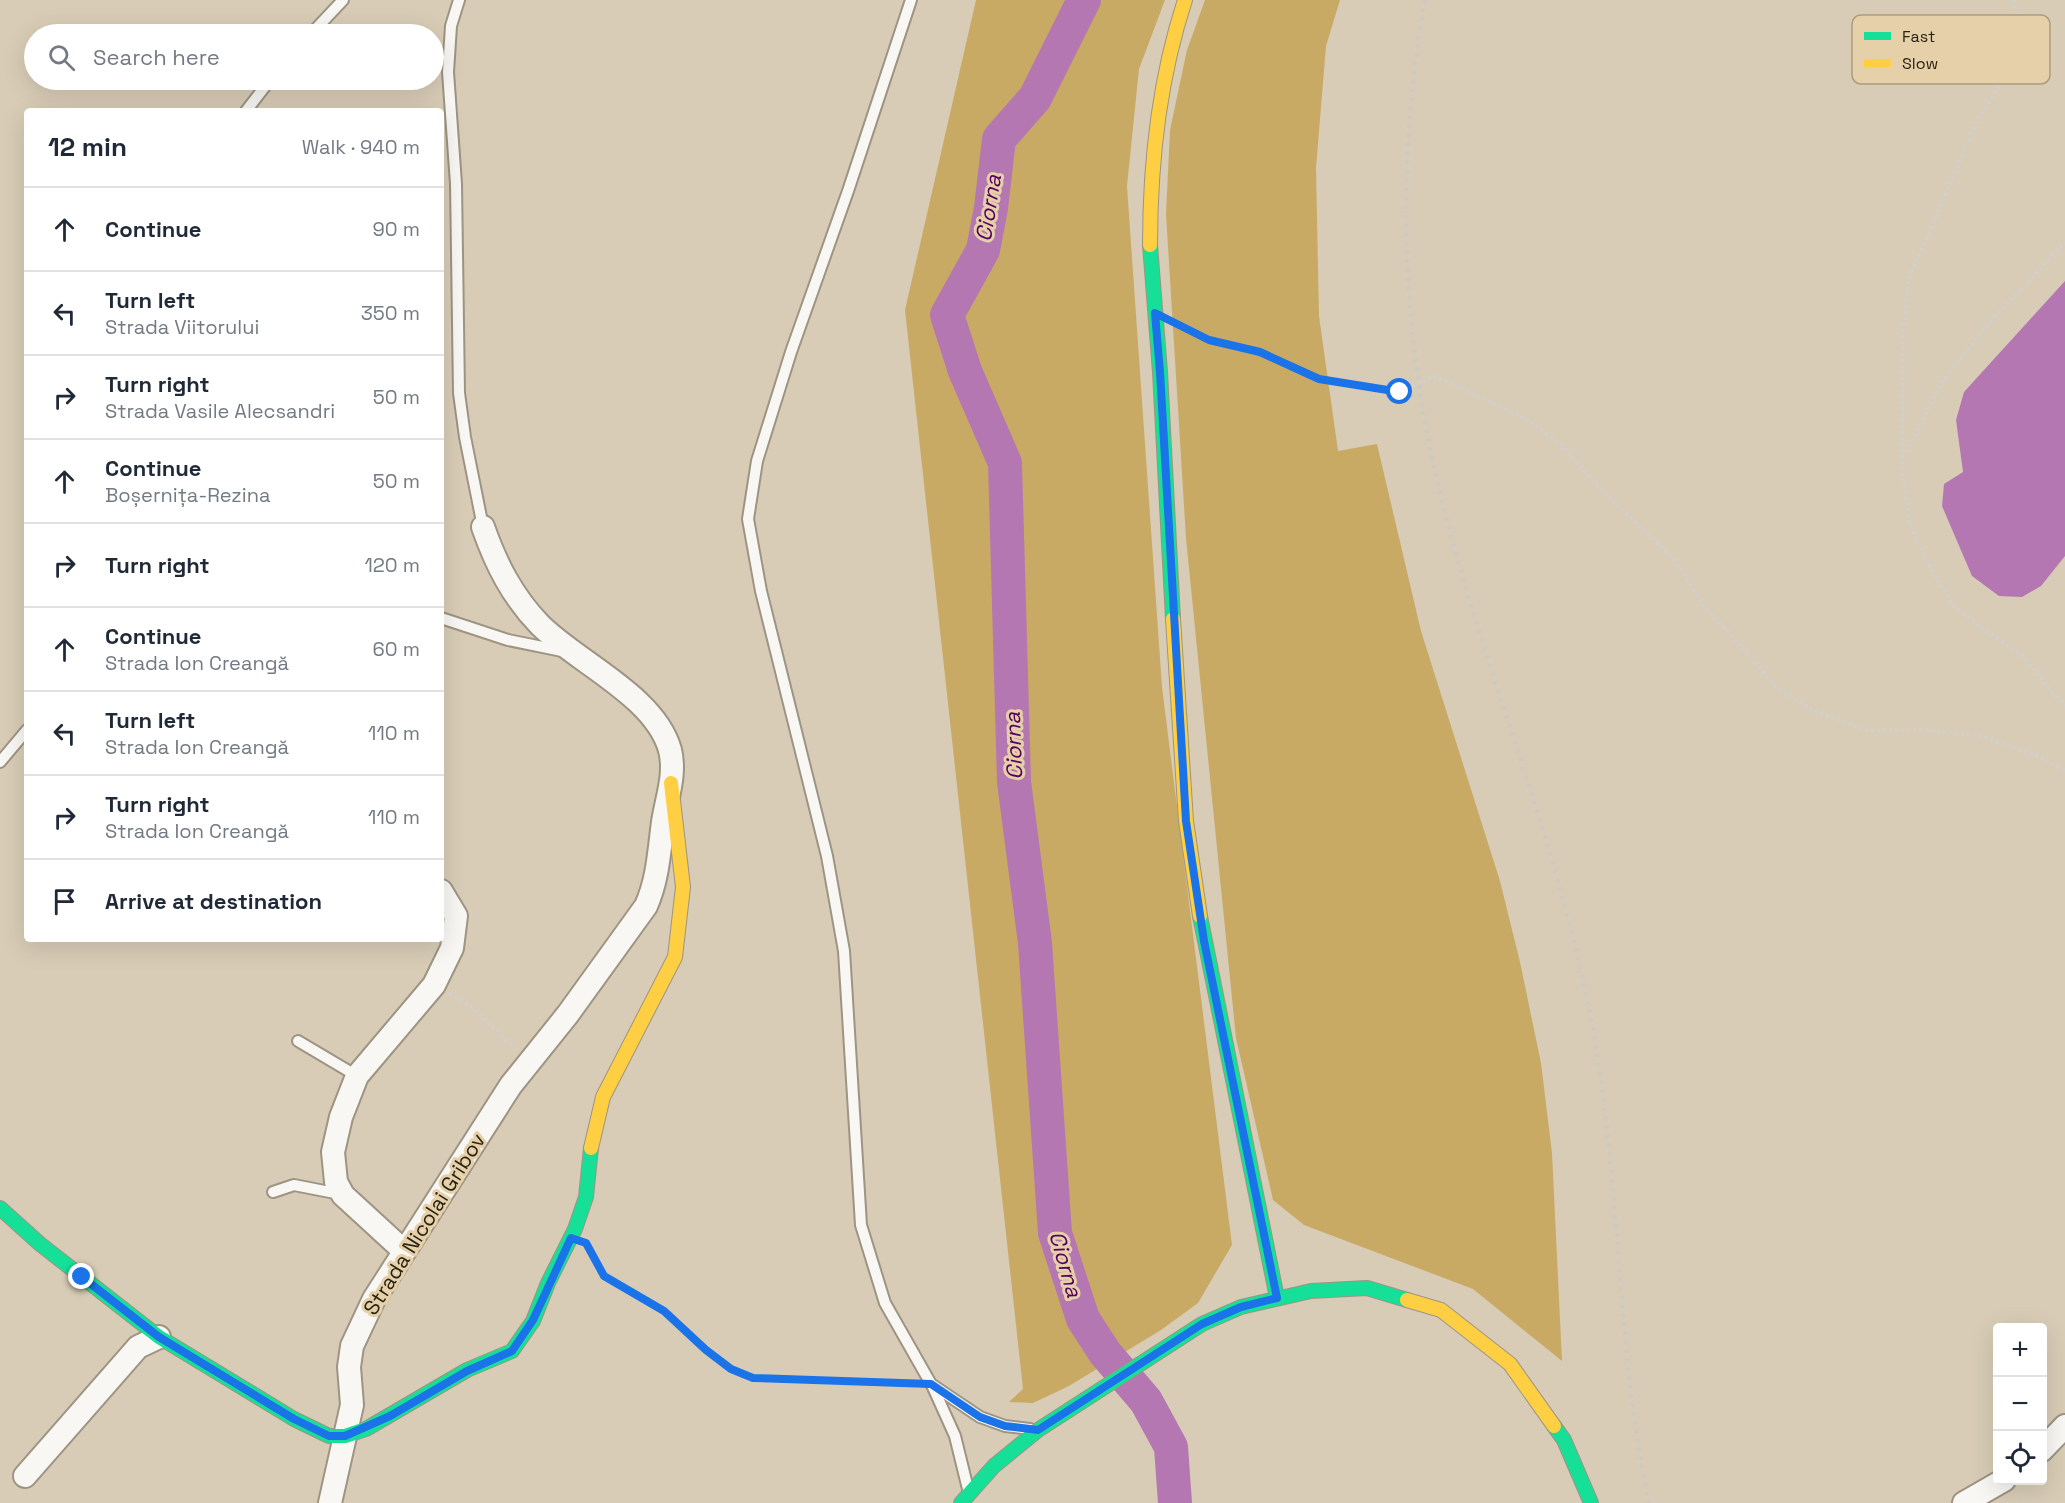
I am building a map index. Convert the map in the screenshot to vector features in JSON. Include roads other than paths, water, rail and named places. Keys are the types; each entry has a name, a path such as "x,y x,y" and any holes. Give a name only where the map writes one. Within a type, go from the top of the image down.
{"street":[{"path":"1185,0 1174,33 1159,104 1150,195 1150,267 1160,372 1186,821 1204,941 1277,1298"},
{"name":"Strada Nicolai Gribov","path":"330,1503 351,1405 349,1367 352,1346 374,1299 529,1061 568,1014 646,906 654,888 671,783 673,767 670,750 656,721 541,626 525,608 501,572 483,526"},
{"path":"0,1208 40,1244 159,1337 294,1419 329,1436 345,1436 374,1425 467,1371 512,1351 533,1320 571,1238 586,1197 596,1119 603,1097 675,957 683,887 671,783"},
{"path":"404,1251 343,1195 336,1182 333,1152 341,1117 357,1076 434,985 452,948 456,932 456,916 444,896"},
{"path":"965,1498 994,1466 1038,1430 1202,1324 1241,1307 1277,1298 1311,1291 1366,1288 1441,1310 1510,1364 1564,1440 1591,1503"},
{"path":"25,1476 138,1347 159,1337"},
{"path":"2047,1446 2065,1426"},
{"path":"1964,1503 1995,1485"}],"lane":[{"path":"320,24 342,0"},
{"name":"Strada Nicolai Gribov","path":"459,0 451,26 448,72 456,184 459,393 465,437 483,526"},
{"path":"912,0 791,352 757,461 748,519 761,591 827,856 844,951 861,1225 885,1303 931,1384 955,1436 965,1498"},
{"path":"248,108 262,90"},
{"path":"444,619 508,640 574,653"},
{"path":"0,762 24,734"},
{"path":"298,1041 357,1076"},
{"path":"273,1192 294,1185 343,1195"},
{"path":"931,1384 980,1417 1005,1426 1038,1430"}],"waterway":[{"name":"Ciorna","path":"1084,0 1035,98 999,139 991,208 983,250 947,315 965,371 1005,463 1014,782 1035,943 1055,1233 1083,1319 1105,1353 1146,1401 1171,1447 1175,1503"}],"railway":[{"path":"1425,0 1410,122 1407,245 1410,307 1426,429 1455,551 1552,859 1584,984 1605,1113 1629,1374 1637,1439 1649,1503"}]}
